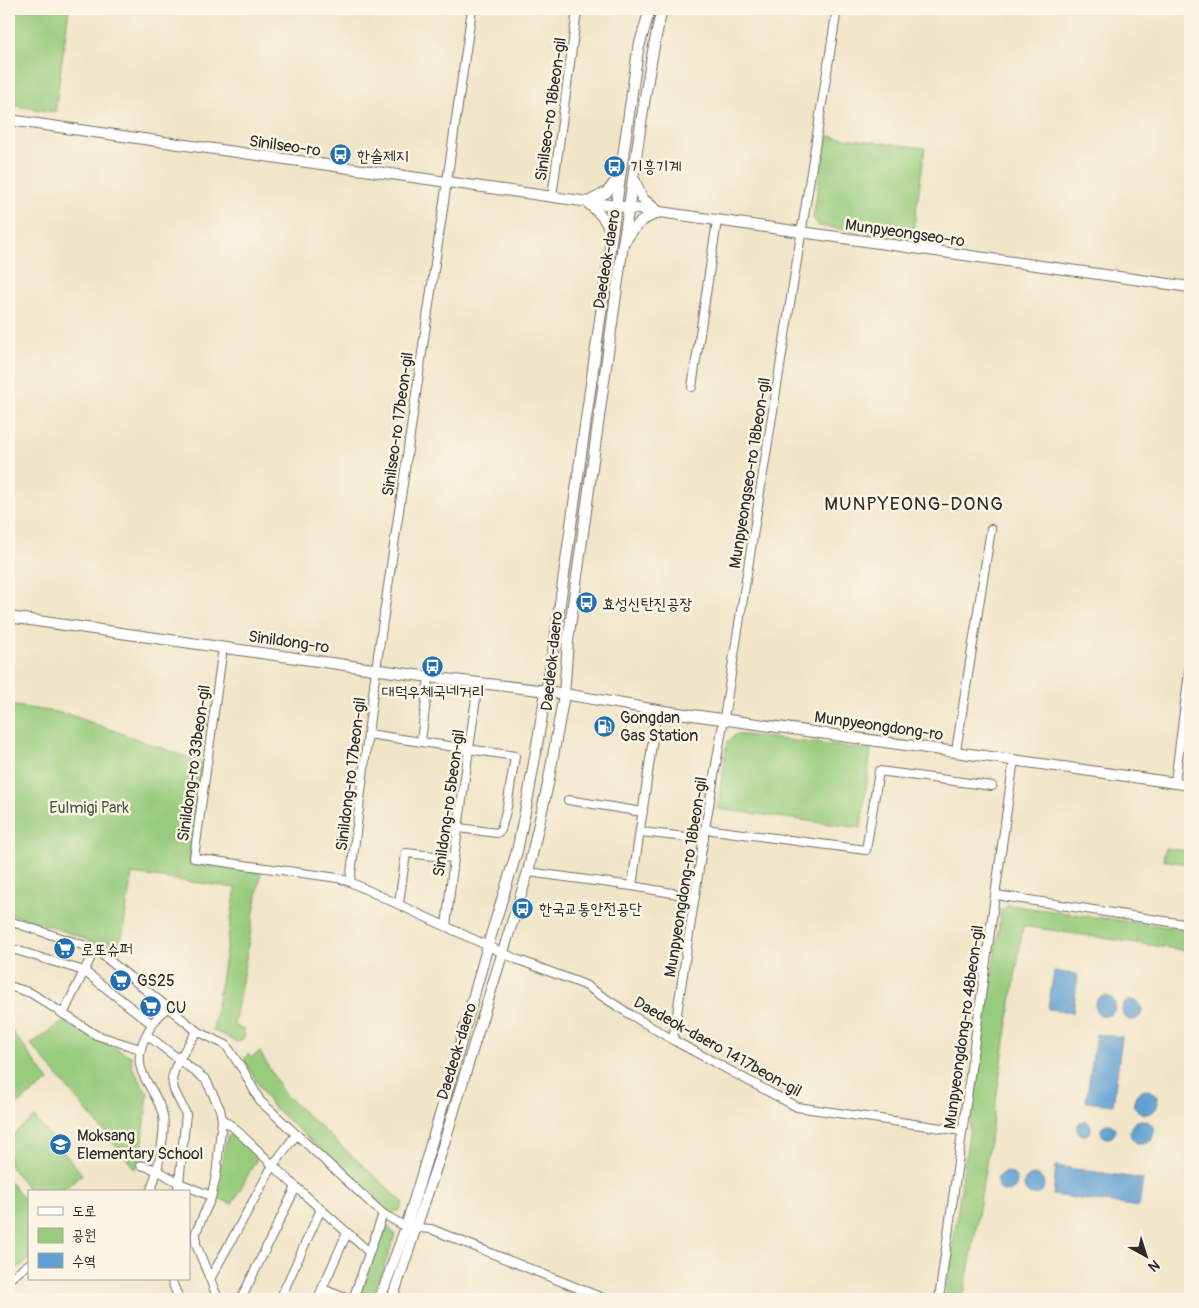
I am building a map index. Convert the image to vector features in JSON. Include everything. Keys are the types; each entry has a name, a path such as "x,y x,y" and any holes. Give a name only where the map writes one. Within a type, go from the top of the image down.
{"main road":[{"name":"Daedeok-daero","path":"392,1299 446,1095 488,945 517,852 547,691 613,240 638,50 650,9"},
{"name":"Daedeok-daero","path":"380,1299 411,1227 503,952 528,872 548,784 564,695 568,641 623,244 652,50 662,9"},
{"name":"Sinilseo-ro","path":"9,120 616,206"},
{"path":"613,240 609,227 603,217 587,202 607,192 620,176"},
{"path":"634,179 642,198 659,213"},
{"name":"Munpyeongseo-ro","path":"616,206 1190,288"},
{"path":"623,244 638,223 645,217 659,213"},
{"name":"Sinildong-ro","path":"9,617 478,684 547,691 564,695"},
{"name":"Munpyeongdong-ro","path":"564,695 657,710 1190,785"}],"street":[{"path":"446,183 472,9"},
{"name":"Sinilseo-ro 18beon-gil","path":"552,196 577,10 561,9"},
{"name":"Munpyeongseo-ro 18beon-gil","path":"724,718 837,9"},
{"path":"1182,9 1190,10"},
{"name":"Sinilseo-ro 17beon-gil","path":"376,669 446,183"},
{"path":"692,387 717,221"},
{"path":"956,751 991,529"},
{"name":"Sinildong-ro 33beon-gil","path":"223,647 194,858 338,878 399,903 503,952"},
{"path":"1175,782 1190,666"},
{"name":"Sinildong-ro 17beon-gil","path":"350,882 376,669"},
{"path":"421,741 429,677"},
{"name":"Sinildong-ro 5beon-gil","path":"446,926 478,684"},
{"path":"632,886 657,710"},
{"name":"Munpyeongdong-ro 18beon-gil","path":"673,1040 704,829 724,718"},
{"path":"368,734 515,756 507,807 501,830 497,833 459,828"},
{"name":"Munpyeongdong-ro 48beon-gil","path":"939,1299 1014,759"},
{"path":"704,829 866,850 879,771 992,786"},
{"path":"568,800 643,812"},
{"path":"641,832 704,839"},
{"path":"399,903 406,853 454,858"},
{"path":"528,872 632,886 695,897"},
{"path":"996,895 1190,925"},
{"path":"9,921 96,949 197,1030 226,1046 243,1070 260,1101 383,1214 411,1227 431,1229 605,1299"},
{"path":"9,948 84,970 152,1024"},
{"path":"63,1014 96,949"},
{"name":"Daedeok-daero 1417beon-gil","path":"503,952 516,959 585,985 673,1040 797,1107 962,1131"},
{"path":"9,986 31,993 96,1035 140,1049"},
{"path":"151,1190 157,1170 163,1115 152,1088 143,1074 140,1064 140,1049 152,1024 169,1006"},
{"path":"178,1190 180,1183 186,1114 174,1090 172,1079 180,1058 197,1030"},
{"path":"147,1035 180,1058 206,1080 220,1109 222,1120 216,1176 211,1196 196,1232 196,1244 218,1299"},
{"path":"222,1120 232,1126 296,1188 369,1252"},
{"path":"210,1279 273,1165 296,1135"},
{"path":"141,1165 157,1170 180,1183 211,1196"},
{"path":"241,1299 296,1188"},
{"path":"280,1299 321,1209"},
{"path":"353,1299 383,1214"},
{"path":"318,1299 347,1233"},
{"path":"9,1279 28,1265"},
{"path":"171,1280 180,1299"},
{"path":"322,1289 348,1299"}],"green space":[{"path":"9,9 69,9 55,112 9,105"},
{"path":"826,136 925,148 912,239 819,226 813,218"},
{"name":"Eulmigi Park","path":"9,705 68,714 203,763 189,862 261,873 234,1026 244,1030 245,1035 243,1039 237,1042 213,1030 236,888 132,874 119,956 79,937 9,914"},
{"path":"736,734 871,750 861,828 717,809 727,743"},
{"path":"1165,848 1188,851 1186,864 1163,860"},
{"path":"1008,905 1190,930 1190,951 1023,926 975,1235 963,1299 945,1299 1001,911"},
{"path":"63,1022 131,1056 132,1067 148,1094 141,1158 135,1169 31,1044"},
{"path":"9,1027 49,1081 9,1110"},
{"path":"260,1052 284,1094 403,1202 400,1210 392,1213 270,1104 245,1062 245,1057 248,1054 251,1057"},
{"path":"34,1117 82,1174 63,1190 29,1190 9,1165 9,1138"},
{"path":"235,1133 259,1155 232,1204 214,1196 227,1137"},
{"path":"11,1183 28,1204 28,1260 9,1275 9,1184"},
{"path":"385,1222 395,1235 373,1299 360,1299 359,1296"}],"water":[{"path":"1054,971 1078,975 1073,1012 1048,1009"},
{"path":"1105,996 1112,999 1115,1006 1112,1013 1105,1016 1098,1013 1095,1006 1098,999"},
{"path":"1132,1000 1139,1003 1142,1010 1139,1017 1132,1020 1125,1017 1122,1010 1125,1003"},
{"path":"1096,1034 1122,1037 1113,1105 1086,1102"},
{"path":"1146,1090 1151,1091 1157,1097 1157,1107 1151,1113 1146,1114 1141,1113 1135,1107 1134,1102 1135,1097 1141,1091"},
{"path":"1142,1120 1147,1121 1153,1127 1153,1137 1147,1143 1142,1144 1137,1143 1131,1137 1130,1132 1131,1127 1137,1121"},
{"path":"1081,1121 1087,1121 1091,1128 1087,1135 1081,1135 1077,1131 1077,1125"},
{"path":"1105,1124 1111,1124 1115,1131 1111,1138 1105,1138 1101,1134 1101,1128"},
{"path":"1056,1166 1143,1179 1139,1207 1053,1195"},
{"path":"1007,1172 1014,1175 1017,1182 1014,1189 1007,1192 1000,1189 997,1182 1000,1175"},
{"path":"1034,1175 1041,1178 1044,1185 1041,1192 1034,1195 1027,1192 1024,1185 1027,1178"}],"place":[{"name":"한솔제지","path":"341,155"},
{"name":"기흥기계","path":"614,166"},
{"name":"효성신탄진공장","path":"586,603"},
{"name":"대덕우체국네거리","path":"433,667"},
{"name":"Gongdan Gas Station","path":"604,726"},
{"name":"한국교통안전공단","path":"523,908"},
{"name":"로또슈퍼","path":"65,949"},
{"name":"GS25","path":"121,980"},
{"name":"CU","path":"150,1007"},
{"name":"Moksang Elementary School","path":"61,1144"}],"district":[{"name":"MUNPYEONG-DONG","path":"914,503"}]}
